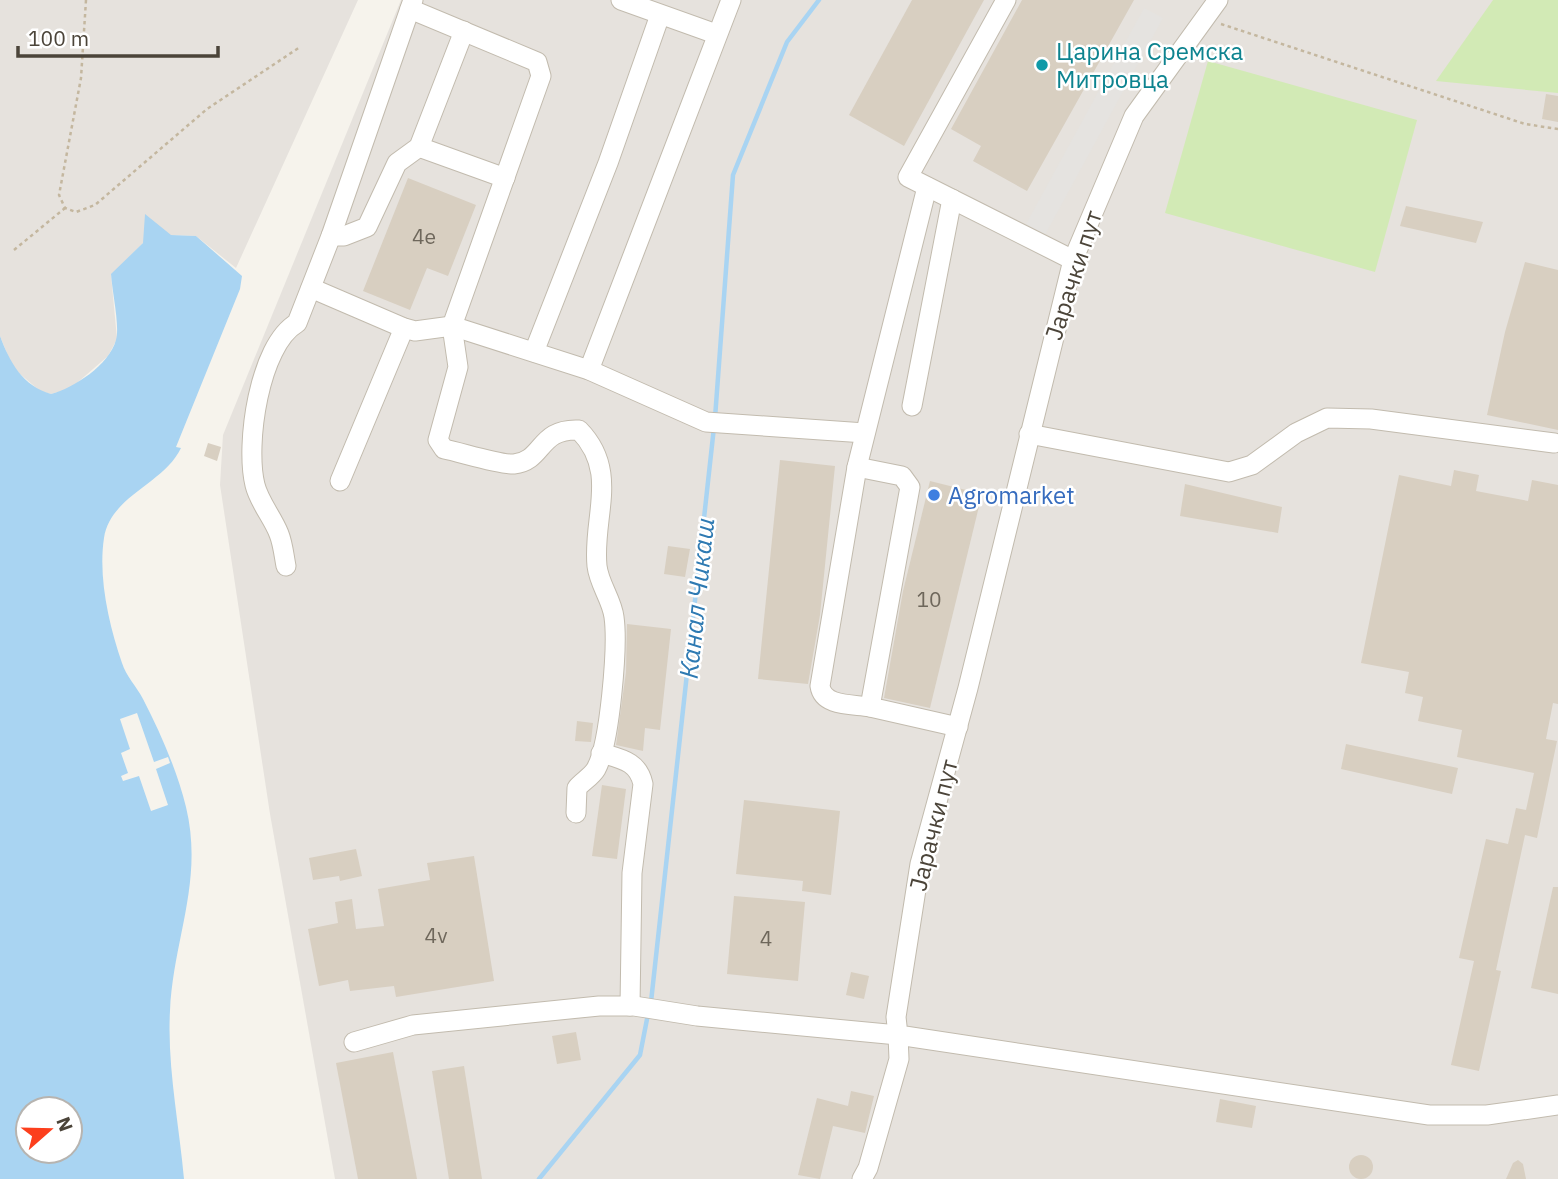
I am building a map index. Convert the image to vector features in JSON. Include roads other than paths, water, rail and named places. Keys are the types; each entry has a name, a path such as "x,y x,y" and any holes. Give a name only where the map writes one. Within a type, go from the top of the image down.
{"street":[{"path":"623,0 716,34"},
{"path":"589,370 731,0"},
{"path":"1006,0 908,177 1073,260"},
{"name":"Јарачки пут","path":"862,1179 868,1168 899,1059 896,1017 920,864 958,727 1073,260 1134,116 1218,0"},
{"path":"286,566 280,536 255,486 252,424 258,388 286,329 297,323 331,236 412,4 464,31 537,62 541,76 452,326 458,367 438,440 444,449 514,464 533,456 551,434 564,429 579,430 593,444 601,474 602,510 597,567 614,617 612,700 596,770 577,788 576,813"},
{"path":"534,352 555,306 660,15"},
{"path":"331,236 344,236 367,227 397,163 419,146 464,31"},
{"path":"419,146 505,178"},
{"path":"927,187 857,467 820,686 821,695 827,701 870,706 958,727"},
{"path":"912,406 952,200"},
{"path":"310,288 404,328 415,331 452,326 589,370 706,422 865,433"},
{"path":"340,481 404,328"},
{"path":"1029,435 1230,472 1252,466 1296,433 1327,418 1371,419 1554,443"},
{"path":"857,467 902,477 910,487 870,706"},
{"path":"601,753 630,762 640,772 643,784 632,873 632,1006"},
{"path":"354,1042 413,1025 632,1006 898,1035 1429,1115 1487,1115 1558,1105"}],"water":[{"path":"145,214 171,235 196,236 242,276 240,289 176,447 181,448 163,471 116,511 108,524 103,553 106,601 117,648 124,668 143,699 168,752 186,807 191,834 190,885 172,985 170,1011 172,1074 184,1179 0,1179 0,336 19,372 33,385 51,394 70,387 90,374 106,358 116,340 111,274 143,243"}],"waterway":[{"name":"Канал Чикаш","path":"715,418 733,175 787,42 819,0"},
{"name":"Канал Чикаш","path":"651,1002 714,427"},
{"name":"Канал Чикаш","path":"539,1179 640,1055 648,1014"}],"place":[{"name":"Царина Сремска Митровца","path":"1042,65"},
{"name":"Agromarket","path":"934,495"}]}
